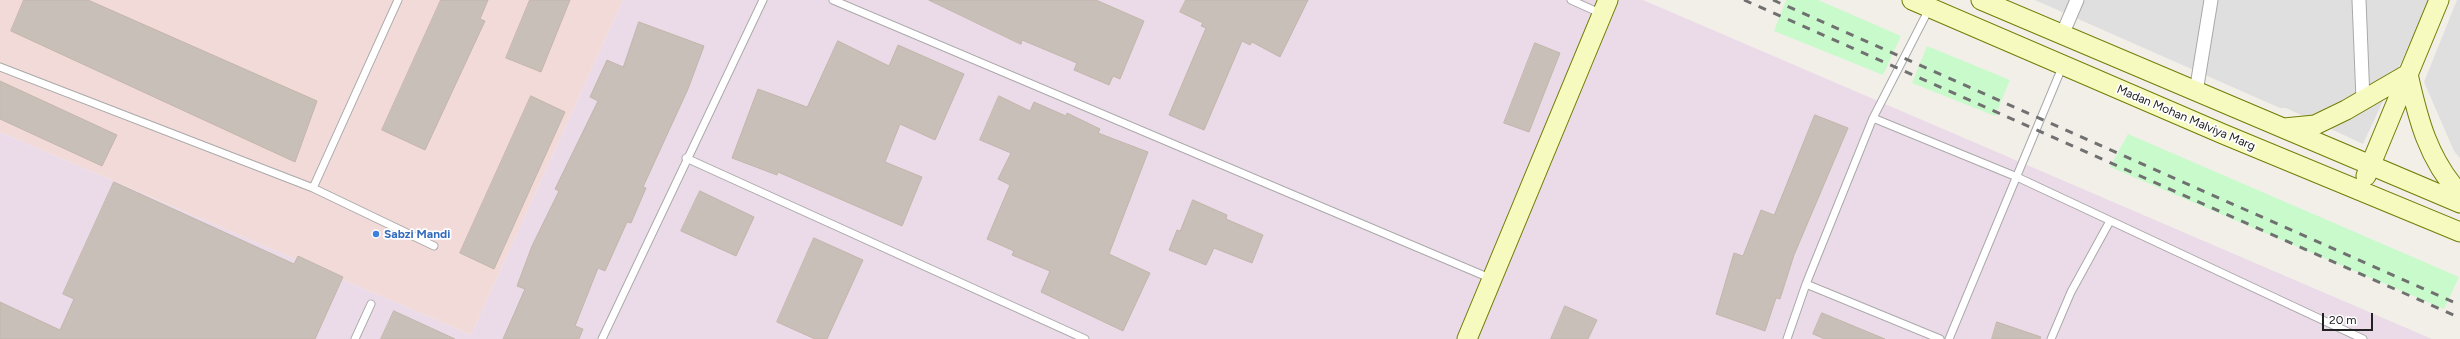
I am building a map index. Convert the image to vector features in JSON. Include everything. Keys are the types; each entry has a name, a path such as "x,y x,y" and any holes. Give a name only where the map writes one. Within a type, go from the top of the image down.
{"main road":[{"name":"Madan Mohan Malviya Marg","path":"1912,0 2360,191 2460,232"},
{"path":"1981,0 2460,203"},
{"path":"2360,191 2438,0"},
{"path":"1467,339 1605,7"},
{"path":"2281,128 2315,125 2408,74"},
{"path":"2408,74 2420,127 2441,170 2460,194"}],"street":[{"path":"2062,34 2077,0"},
{"path":"2196,92 2211,0"},
{"path":"2359,0 2362,100"}],"lane":[{"path":"313,188 398,0"},
{"path":"602,339 686,158 762,0"},
{"path":"833,0 1492,279"},
{"path":"1571,0 1605,7"},
{"path":"1787,339 1806,284 1873,118 1930,8"},
{"path":"1949,339 2063,65"},
{"path":"0,67 313,188 434,246"},
{"path":"1873,118 2017,177 2363,339"},
{"path":"686,158 1085,339"},
{"path":"2051,339 2071,292 2110,221"},
{"path":"1806,284 1940,339"},
{"path":"354,339 371,304"}],"shaded area":[{"name":"Sabzi Mandi","path":"0,0 623,0 471,335 0,132"},
{"path":"623,0 1643,0 2432,339 0,339 0,132 471,335"},
{"path":"2035,0 2430,0 2363,144 2286,108 2280,108"},
{"path":"2457,0 2460,0 2460,158 2454,151 2424,82"}],"green space":[{"path":"1786,0 1818,0 1901,36 1883,75 1774,31"},
{"path":"1927,46 2010,80 1995,116 1912,83"},
{"path":"2128,134 2459,277 2444,309 2110,167"}],"building":[{"path":"24,0 88,0 317,101 295,162 11,31"},
{"path":"441,0 488,0 480,19 485,21 425,150 382,130"},
{"path":"530,0 570,0 541,72 506,58"},
{"path":"929,0 1096,0 1144,21 1120,79 1113,76 1109,85 1074,70 1077,63 1022,40 1021,44"},
{"path":"1186,0 1308,0 1280,57 1252,42 1250,45 1242,41 1204,130 1169,115 1206,28 1201,26 1203,23 1180,12"},
{"path":"639,22 704,46 688,89 643,187 646,188 631,223 627,222 605,271 598,268 575,326 583,329 579,339 503,339 525,289 517,286 532,246 559,191 555,189 598,101 590,97 607,60 623,67"},
{"path":"838,41 889,66 898,45 964,74 935,140 900,124 885,162 922,177 902,226 778,172 777,175 732,158 758,89 807,107"},
{"path":"1535,43 1560,53 1529,132 1504,123"},
{"path":"0,81 117,135 102,166 0,119"},
{"path":"531,96 565,112 494,269 460,253"},
{"path":"999,96 1030,111 1034,102 1066,116 1067,113 1100,129 1098,133 1148,152 1109,254 1150,273 1123,331 1041,292 1050,271 1012,255 1014,251 987,239 1010,185 998,179 1011,153 980,140"},
{"path":"1815,115 1848,128 1794,255 1780,299 1776,298 1765,331 1716,314 1734,253 1743,256 1761,210 1774,215"},
{"path":"114,182 294,264 298,256 343,277 315,339 0,339 0,302 60,330 74,299 63,294"},
{"path":"700,191 754,217 736,256 681,231"},
{"path":"1193,200 1227,215 1226,219 1263,235 1252,263 1214,248 1206,265 1169,250 1177,230 1180,231"},
{"path":"814,238 863,260 827,339 815,339 777,322"},
{"path":"1565,306 1597,320 1588,339 1551,339"},
{"path":"394,311 455,339 381,339"},
{"path":"1822,313 1885,339 1825,339 1813,334"},
{"path":"1997,322 2041,337 2040,339 1992,339"}],"railway":[{"path":"1744,0 2460,318"},
{"path":"1773,0 2460,305"}],"place":[{"name":"Sabzi Mandi","path":"376,234"}]}
